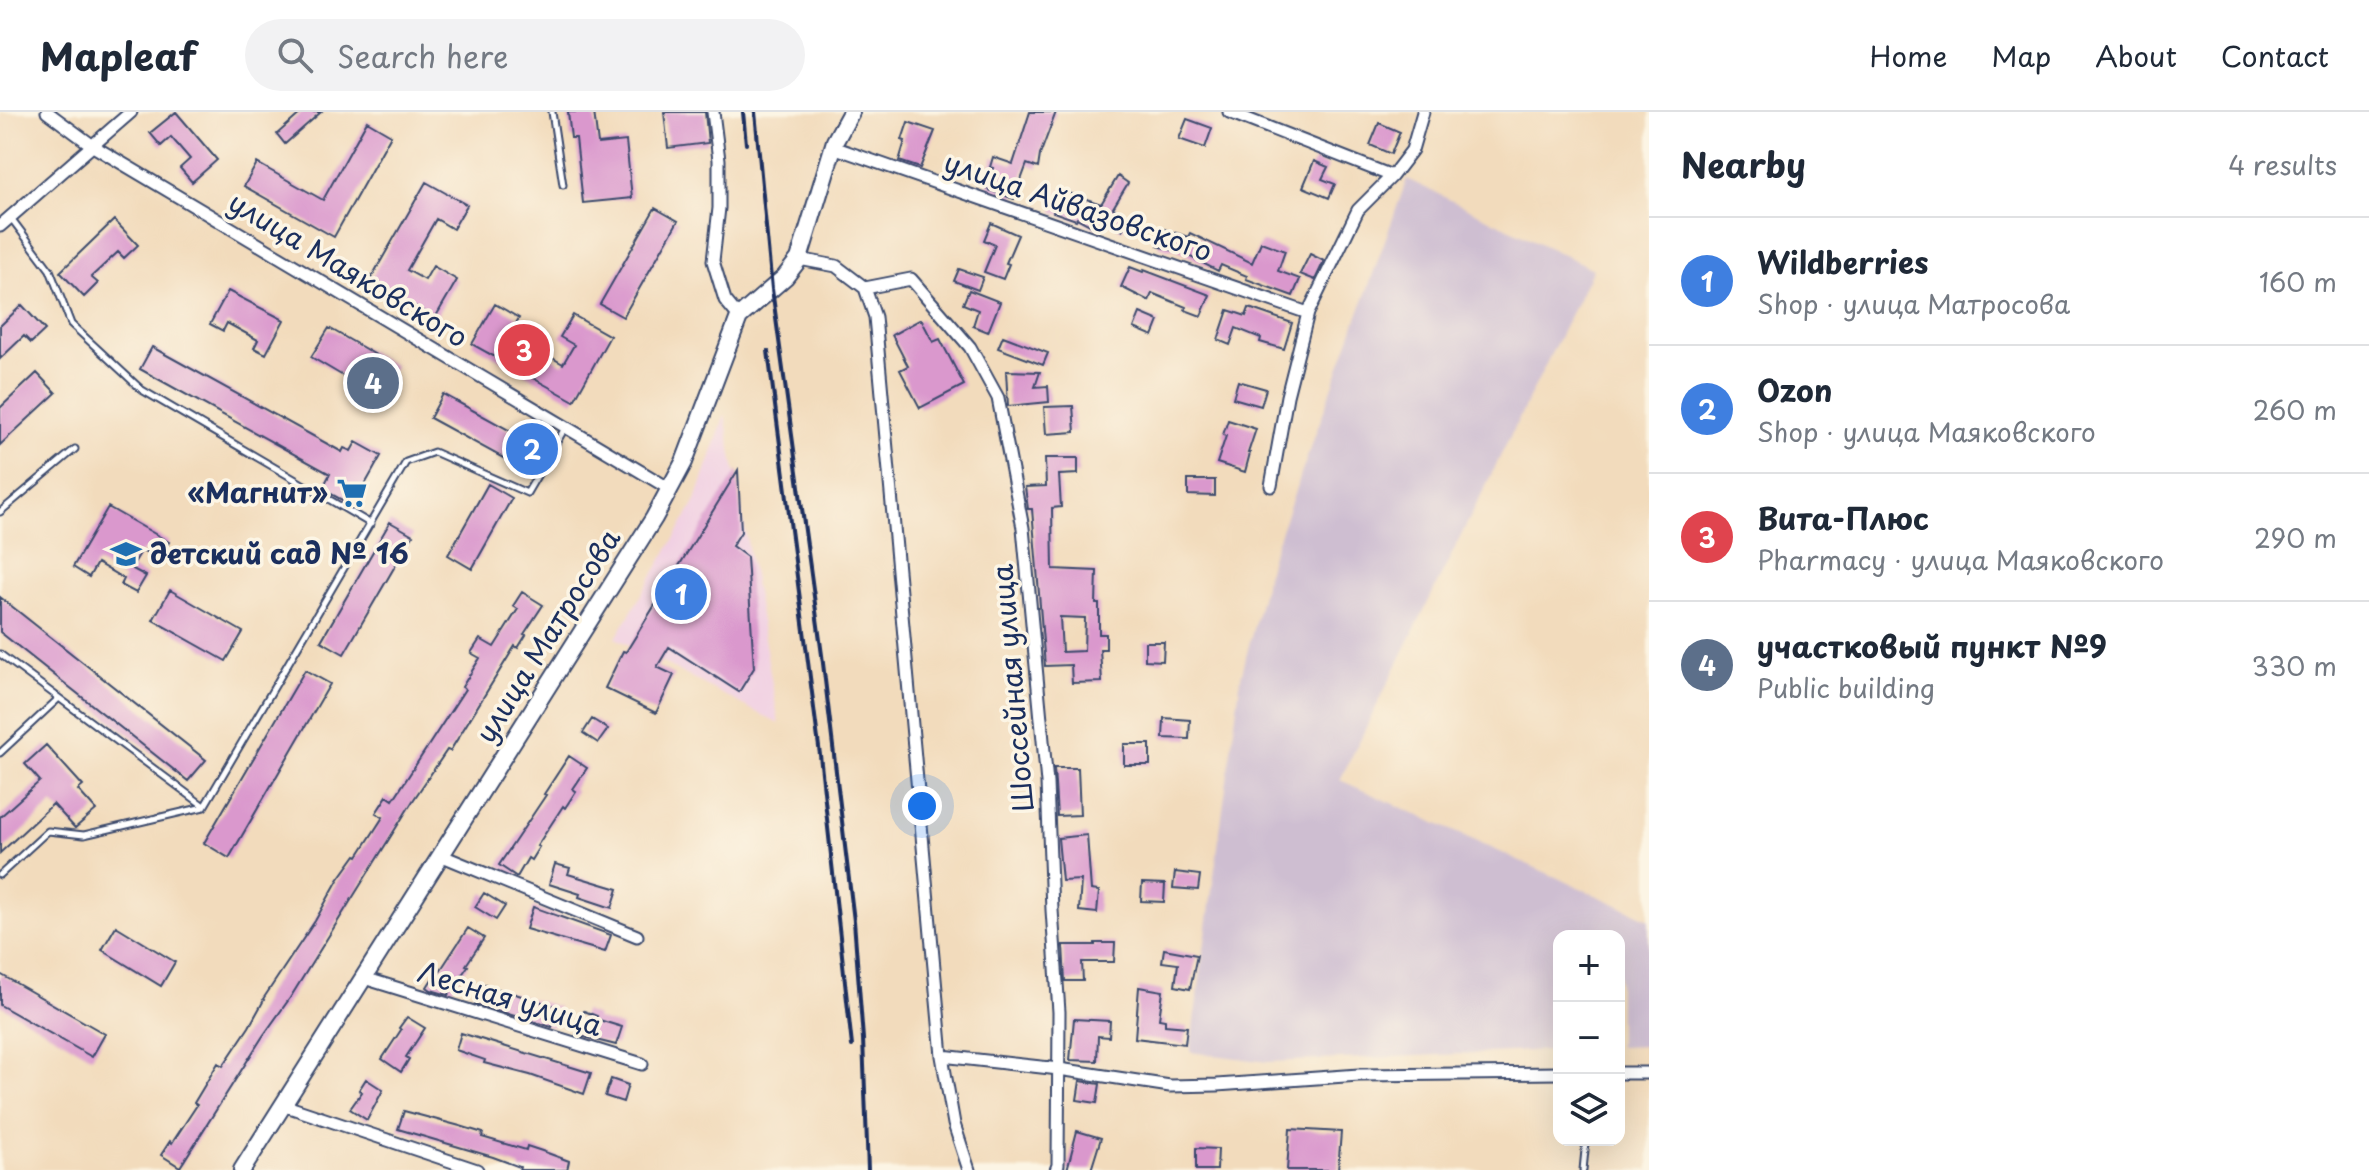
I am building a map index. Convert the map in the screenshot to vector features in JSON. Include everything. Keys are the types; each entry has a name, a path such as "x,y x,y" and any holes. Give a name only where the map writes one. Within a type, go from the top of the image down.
{"main road":[{"name":"улица Матросова","path":"242,1170 654,518 684,462 739,317 785,277 799,259 833,147 851,112"}],"street":[{"name":"улица Маяковского","path":"47,112 93,146 670,489"},
{"path":"0,226 131,112"},
{"path":"713,112 719,208 713,261 725,300 739,317"},
{"path":"1229,112 1392,176"},
{"path":"1271,486 1287,396 1308,313 1358,210 1392,176 1412,150 1423,112"},
{"name":"улица Айвазовского","path":"833,147 1308,313"},
{"path":"799,259 836,266 865,288 875,317 942,1056 954,1124 969,1170"},
{"name":"Шоссейная улица","path":"865,288 911,279 970,347 998,398 1023,528 1047,783 1059,1012 1056,1170"},
{"path":"440,855 637,936"},
{"name":"Лесная улица","path":"364,978 642,1064"},
{"path":"942,1056 1170,1086 1359,1075 1553,1073"},
{"path":"1625,1073 1649,1073"},
{"path":"283,1105 477,1170"}],"lane":[{"path":"552,112 563,185"},
{"path":"10,217 50,270 71,324 142,390 371,524"},
{"path":"0,875 48,831 84,835 204,807 406,462 434,452 527,493 565,428"},
{"path":"0,512 75,449"},
{"path":"0,654 204,807"},
{"path":"0,753 58,699"},
{"path":"1583,1170 1585,1146"}],"shaded area":[{"path":"1407,179 1593,269 1340,780 1649,919 1649,1046 1625,1047 1625,930 1553,930 1553,1050 1268,1062 1190,1052 1241,677 1271,558"},
{"path":"725,415 779,724 616,638 695,503"}],"building":[{"path":"176,112 217,160 192,182 180,168 190,159 171,137 161,146 150,133"},
{"path":"302,112 321,112 285,144 277,134"},
{"path":"568,112 594,112 598,144 626,141 632,198 583,203 576,138 571,138"},
{"path":"664,112 705,112 708,143 668,148"},
{"path":"1030,112 1056,112 1038,168 1027,164 1014,199 986,189 993,157 1013,164"},
{"path":"1187,119 1212,128 1205,148 1179,139"},
{"path":"367,121 391,135 334,237 244,186 257,163 323,200"},
{"path":"908,122 935,131 920,168 899,161"},
{"path":"1379,123 1400,132 1391,154 1370,145"},
{"path":"1314,161 1328,167 1322,179 1335,184 1329,198 1303,187"},
{"path":"1118,176 1128,183 1113,208 1129,217 1122,230 1105,220 1099,230 1077,218 1053,212 1060,190 1101,204"},
{"path":"426,182 467,205 453,229 436,219 407,270 425,280 433,266 457,280 435,318 370,280"},
{"path":"655,208 678,221 623,317 600,304"},
{"path":"114,220 138,245 124,258 118,252 91,277 98,283 84,297 60,272"},
{"path":"991,223 1018,235 1003,279 984,272 995,245 984,240"},
{"path":"1164,229 1188,237 1190,233 1252,263 1261,242 1285,251 1278,271 1300,279 1293,296 1246,279 1247,276 1221,265 1218,271 1173,248 1158,246"},
{"path":"1310,254 1324,261 1315,280 1300,274"},
{"path":"1130,267 1210,295 1201,316 1152,293 1149,301 1121,287"},
{"path":"959,269 983,277 978,290 954,281"},
{"path":"969,290 1000,302 988,332 973,326 978,310 963,304"},
{"path":"228,291 284,320 266,354 254,348 258,340 227,323 223,331 210,324"},
{"path":"495,304 519,318 510,334 563,364 574,345 560,337 573,315 610,336 574,401 472,344"},
{"path":"22,305 45,330 31,343 24,336 0,359 0,326"},
{"path":"1249,308 1292,323 1284,349 1260,342 1261,338 1236,328 1230,345 1218,340 1228,310 1246,316"},
{"path":"1140,313 1159,321 1153,336 1134,328"},
{"path":"921,319 933,342 940,339 964,385 920,408 900,370 908,366 892,335"},
{"path":"329,328 395,366 368,410 352,400 360,386 311,357"},
{"path":"1003,336 1048,353 1043,365 998,348"},
{"path":"152,347 342,452 344,448 351,451 356,442 381,456 353,506 322,489 330,474 140,369"},
{"path":"1006,371 1040,372 1035,387 1048,386 1049,402 1008,406"},
{"path":"37,373 56,393 0,445 0,408"},
{"path":"1238,381 1266,389 1261,406 1233,398"},
{"path":"443,394 538,446 525,470 430,418"},
{"path":"1073,406 1075,432 1046,434 1044,407"},
{"path":"1228,420 1256,429 1245,472 1217,463"},
{"path":"1045,458 1078,458 1078,474 1059,475 1061,507 1052,508 1053,569 1097,571 1099,634 1106,634 1106,649 1100,649 1102,682 1072,683 1071,665 1045,666 1032,509 1028,509 1025,487 1046,486","holes":["1060,617 1085,618 1084,651 1062,652"]},
{"path":"738,470 741,532 732,546 747,557 754,668 739,692 669,647 657,667 674,675 656,713 605,688 623,651 626,652"},
{"path":"1188,480 1215,480 1215,496 1188,495"},
{"path":"488,484 512,498 472,569 448,555"},
{"path":"108,507 169,542 159,559 142,550 131,568 146,576 136,593 121,585 124,579 97,563 89,577 73,567"},
{"path":"390,522 413,535 344,654 321,641"},
{"path":"170,590 243,632 226,661 153,620"},
{"path":"522,592 543,605 526,635 518,648 515,646 450,751 447,750 414,799 180,1167 161,1155 197,1105 194,1103 218,1063 223,1066 249,1027 263,999 315,921 338,880 383,817 376,813 387,796 393,800 465,689 462,687 480,658 471,653 480,639 494,647 518,609 513,606"},
{"path":"0,597 206,760 188,781 0,632"},
{"path":"1145,642 1164,642 1163,661 1145,660"},
{"path":"305,670 330,684 229,858 204,843"},
{"path":"1164,718 1190,720 1189,739 1163,738"},
{"path":"592,719 608,729 598,743 583,733"},
{"path":"1124,744 1150,744 1150,765 1124,765"},
{"path":"46,745 83,786 78,790 96,810 75,828 53,804 0,853 0,817 40,781 25,764"},
{"path":"569,756 587,768 573,789 576,791 517,877 499,865"},
{"path":"1054,768 1078,768 1080,815 1057,816"},
{"path":"1087,835 1091,890 1099,891 1097,913 1079,911 1081,880 1062,881 1058,838"},
{"path":"555,864 570,868 568,874 618,889 612,908 549,884"},
{"path":"1175,872 1200,875 1198,890 1173,888"},
{"path":"1142,883 1165,884 1164,902 1141,901"},
{"path":"484,893 505,906 496,920 475,907"},
{"path":"533,907 611,935 605,952 526,929"},
{"path":"116,926 175,962 161,986 102,950"},
{"path":"468,928 484,938 468,966 448,995 431,990 427,987"},
{"path":"1115,943 1114,962 1082,962 1083,981 1065,981 1063,945"},
{"path":"1164,949 1197,955 1190,989 1175,986 1178,964 1162,962"},
{"path":"0,974 105,1034 92,1057 0,1005"},
{"path":"482,984 558,1007 552,1027 475,1004"},
{"path":"1139,987 1163,991 1159,1019 1165,1020 1165,1025 1187,1027 1185,1044 1135,1038"},
{"path":"584,1011 597,1016 596,1019 622,1027 616,1045 576,1035"},
{"path":"407,1017 425,1028 406,1057 409,1059 401,1072 382,1059"},
{"path":"1074,1019 1110,1021 1109,1037 1098,1036 1097,1061 1070,1060"},
{"path":"461,1033 591,1073 584,1094 484,1063 485,1060 456,1050"},
{"path":"366,1079 383,1090 367,1120 350,1109 362,1092 359,1090"},
{"path":"611,1079 628,1085 623,1102 605,1096"},
{"path":"1080,1081 1100,1084 1097,1103 1077,1100"},
{"path":"404,1111 483,1133 482,1137 526,1150 527,1146 542,1151 569,1161 567,1170 519,1170 520,1167 493,1157 398,1129"},
{"path":"1290,1129 1341,1132 1338,1170 1287,1170"},
{"path":"1077,1131 1101,1138 1091,1170 1067,1170"},
{"path":"1196,1148 1218,1149 1217,1170 1196,1170"}],"railway":[{"path":"743,112 746,144"},
{"path":"755,112 772,289 822,655 854,921 868,1170"},
{"path":"768,351 820,755 852,1046"}],"place":[{"name":"Вита-Плюс","path":"524,350"},
{"name":"участковый пункт №9","path":"373,383"},
{"name":"Ozon","path":"532,449"},
{"name":"«Магнит»","path":"352,493"},
{"name":"детский сад № 16","path":"126,554"},
{"name":"Wildberries","path":"681,594"}]}
